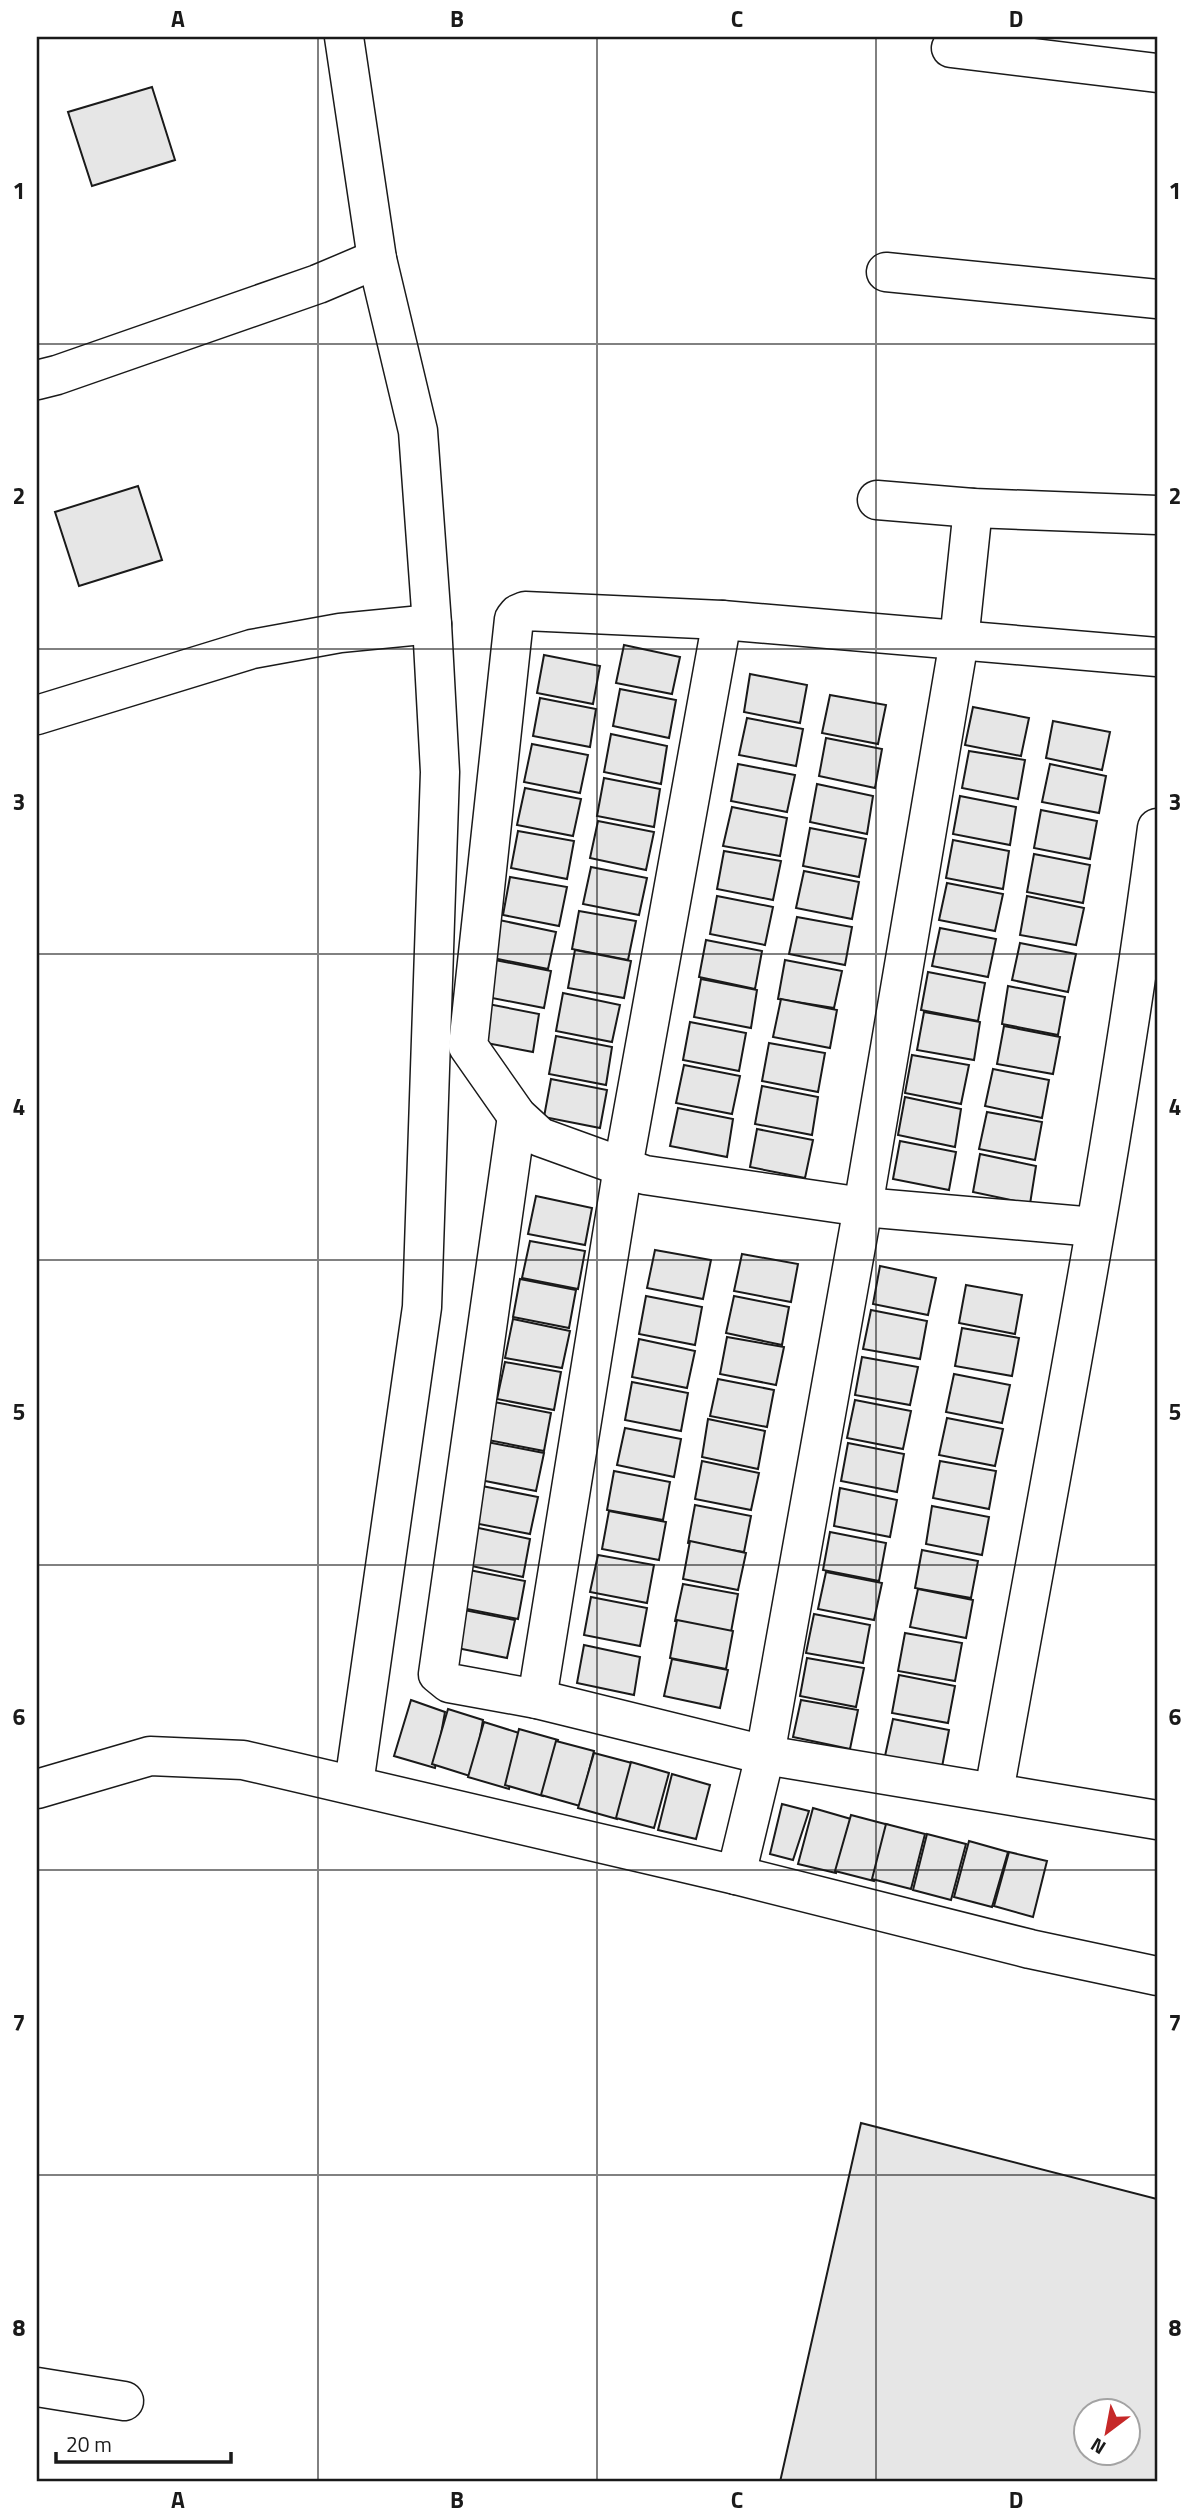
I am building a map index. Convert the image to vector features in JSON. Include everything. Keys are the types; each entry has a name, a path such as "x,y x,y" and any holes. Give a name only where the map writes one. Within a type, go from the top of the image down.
{"street":[{"path":"344,37 377,259 418,431 432,624 439,772 422,1307 354,1784"},
{"path":"951,48 1029,47 1157,73"},
{"path":"37,380 318,284 377,259"},
{"path":"887,272 1157,299"},
{"path":"877,500 973,508 1157,515"},
{"path":"736,1875 765,1755 863,1207 959,641 973,508"},
{"path":"1095,1227 863,1207 645,1175 540,1137 517,1116 468,1046 514,619 525,611 722,620 1157,656"},
{"path":"537,1699 623,1167 722,620"},
{"path":"37,715 252,649 340,633 432,624"},
{"path":"994,1792 1095,1227 1150,941 1157,828"},
{"path":"517,1116 438,1674 449,1683 537,1699 765,1755 1157,1820"},
{"path":"37,1789 150,1756 243,1760 736,1875 1030,1949 1157,1976"},
{"path":"37,2386 124,2401"}],"building":[{"path":"152,87 175,160 92,186 68,112"},
{"path":"138,486 162,560 79,586 55,512"},
{"path":"624,645 680,657 672,694 616,683"},
{"path":"544,655 600,666 593,704 537,693"},
{"path":"750,674 807,685 800,723 744,712"},
{"path":"620,689 676,700 669,738 613,726"},
{"path":"830,695 886,705 878,744 822,733"},
{"path":"540,698 596,709 590,747 533,736"},
{"path":"973,707 1029,718 1021,756 965,745"},
{"path":"747,718 803,729 796,766 739,755"},
{"path":"1053,721 1110,732 1102,770 1046,758"},
{"path":"611,734 667,746 661,784 604,772"},
{"path":"826,738 882,749 875,788 819,776"},
{"path":"532,744 588,755 580,793 524,782"},
{"path":"969,751 1025,760 1018,799 962,788"},
{"path":"738,764 795,775 787,812 731,801"},
{"path":"1050,764 1106,776 1099,813 1042,802"},
{"path":"604,778 660,789 654,827 597,816"},
{"path":"817,784 873,796 867,834 810,822"},
{"path":"525,788 581,799 573,836 517,825"},
{"path":"960,796 1016,807 1010,845 953,834"},
{"path":"732,807 787,818 780,856 723,846"},
{"path":"1041,810 1097,821 1090,859 1034,848"},
{"path":"598,821 654,832 646,870 590,858"},
{"path":"810,828 866,839 859,877 803,866"},
{"path":"518,831 574,841 567,879 511,868"},
{"path":"953,840 1009,851 1003,889 946,878"},
{"path":"724,851 781,861 773,900 717,889"},
{"path":"1034,854 1090,865 1083,903 1027,892"},
{"path":"591,867 647,878 639,915 583,904"},
{"path":"804,871 859,882 852,919 796,908"},
{"path":"510,877 567,887 559,926 503,915"},
{"path":"947,883 1003,894 995,931 939,920"},
{"path":"717,896 773,907 765,945 710,934"},
{"path":"1027,896 1084,908 1076,945 1020,935"},
{"path":"579,911 636,921 628,960 572,949"},
{"path":"797,917 852,927 845,965 789,954"},
{"path":"499,920 556,932 548,969 493,958"},
{"path":"940,928 996,939 988,977 932,966"},
{"path":"706,940 762,951 755,989 699,977"},
{"path":"1020,943 1076,954 1068,992 1012,980"},
{"path":"575,950 631,961 624,998 568,988"},
{"path":"495,960 551,971 544,1008 487,997"},
{"path":"785,960 842,971 834,1008 778,999"},
{"path":"928,972 985,983 978,1021 921,1010"},
{"path":"701,979 757,990 751,1028 694,1017"},
{"path":"1008,986 1065,997 1058,1035 1002,1024"},
{"path":"563,993 620,1005 612,1042 556,1031"},
{"path":"781,999 837,1010 830,1048 773,1037"},
{"path":"483,1003 539,1014 533,1052 476,1041"},
{"path":"924,1012 980,1022 974,1060 917,1050"},
{"path":"690,1022 746,1033 739,1071 683,1060"},
{"path":"1004,1026 1060,1037 1053,1074 997,1064"},
{"path":"556,1036 612,1047 606,1085 549,1074"},
{"path":"769,1043 825,1053 818,1092 762,1081"},
{"path":"912,1055 969,1065 961,1104 905,1093"},
{"path":"684,1065 740,1076 732,1114 676,1103"},
{"path":"993,1069 1049,1080 1042,1118 985,1106"},
{"path":"551,1079 607,1090 600,1128 544,1117"},
{"path":"762,1086 818,1097 812,1135 755,1124"},
{"path":"905,1097 961,1109 955,1147 898,1135"},
{"path":"678,1108 733,1119 727,1157 670,1146"},
{"path":"987,1112 1042,1122 1035,1160 979,1149"},
{"path":"757,1129 813,1140 805,1178 750,1167"},
{"path":"900,1141 956,1152 949,1190 893,1179"},
{"path":"980,1154 1036,1166 1030,1204 973,1192"},
{"path":"536,1196 592,1208 585,1245 528,1234"},
{"path":"530,1241 585,1251 578,1289 522,1278"},
{"path":"655,1250 711,1260 703,1299 647,1288"},
{"path":"742,1254 798,1264 791,1302 734,1291"},
{"path":"880,1266 936,1278 928,1315 873,1304"},
{"path":"520,1279 576,1290 569,1328 513,1317"},
{"path":"966,1285 1022,1295 1015,1334 959,1323"},
{"path":"646,1296 702,1307 695,1345 639,1334"},
{"path":"734,1296 789,1307 782,1345 726,1333"},
{"path":"871,1310 927,1321 920,1359 863,1349"},
{"path":"513,1319 570,1331 562,1368 505,1358"},
{"path":"962,1328 1019,1338 1012,1376 955,1366"},
{"path":"727,1337 784,1347 776,1385 720,1374"},
{"path":"639,1339 695,1351 687,1388 632,1377"},
{"path":"862,1357 918,1367 910,1405 855,1395"},
{"path":"505,1362 561,1372 554,1410 497,1399"},
{"path":"954,1374 1010,1385 1002,1423 946,1412"},
{"path":"718,1379 774,1390 767,1427 710,1416"},
{"path":"632,1382 688,1393 681,1431 625,1420"},
{"path":"855,1400 911,1411 903,1449 847,1438"},
{"path":"494,1402 551,1413 544,1451 488,1440"},
{"path":"947,1418 1003,1429 995,1466 939,1455"},
{"path":"708,1419 765,1431 758,1469 702,1457"},
{"path":"625,1428 681,1439 674,1477 617,1465"},
{"path":"487,1442 544,1453 536,1491 480,1480"},
{"path":"848,1443 904,1454 897,1492 841,1481"},
{"path":"702,1461 759,1473 751,1510 695,1499"},
{"path":"940,1461 996,1471 989,1509 933,1498"},
{"path":"614,1471 670,1482 663,1520 607,1510"},
{"path":"482,1486 538,1497 530,1534 474,1523"},
{"path":"840,1488 897,1500 890,1537 834,1526"},
{"path":"695,1505 751,1516 744,1552 688,1543"},
{"path":"932,1506 989,1517 982,1555 926,1544"},
{"path":"609,1511 666,1522 659,1560 602,1549"},
{"path":"474,1527 530,1539 523,1577 467,1565"},
{"path":"830,1532 886,1543 879,1581 823,1570"},
{"path":"690,1541 746,1553 738,1590 683,1579"},
{"path":"922,1550 978,1561 971,1598 915,1588"},
{"path":"598,1555 654,1565 647,1603 590,1592"},
{"path":"469,1570 525,1581 518,1619 462,1608"},
{"path":"826,1572 882,1583 874,1620 818,1609"},
{"path":"683,1584 738,1594 731,1632 675,1621"},
{"path":"918,1589 973,1600 966,1638 910,1627"},
{"path":"591,1597 647,1608 640,1646 584,1635"},
{"path":"459,1609 515,1620 507,1658 452,1647"},
{"path":"814,1614 870,1625 863,1663 806,1653"},
{"path":"677,1620 733,1631 726,1669 670,1658"},
{"path":"905,1633 962,1643 955,1681 898,1671"},
{"path":"584,1645 640,1657 634,1695 577,1683"},
{"path":"807,1658 864,1668 856,1707 800,1696"},
{"path":"672,1659 728,1670 720,1708 664,1696"},
{"path":"899,1675 955,1686 948,1723 892,1713"},
{"path":"411,1700 445,1712 435,1768 394,1756"},
{"path":"801,1700 858,1710 850,1749 793,1737"},
{"path":"448,1709 483,1720 473,1777 432,1764"},
{"path":"893,1719 949,1730 942,1767 885,1756"},
{"path":"484,1722 519,1733 509,1789 468,1777"},
{"path":"519,1729 558,1740 543,1796 505,1785"},
{"path":"556,1741 594,1751 580,1806 541,1795"},
{"path":"594,1753 632,1763 617,1819 578,1808"},
{"path":"631,1762 669,1773 654,1828 616,1818"},
{"path":"672,1774 710,1785 696,1839 658,1830"},
{"path":"782,1804 809,1811 793,1860 770,1854"},
{"path":"813,1808 851,1819 836,1873 798,1864"},
{"path":"851,1815 889,1825 874,1881 835,1871"},
{"path":"886,1824 925,1834 911,1889 872,1879"},
{"path":"927,1834 966,1844 951,1900 913,1890"},
{"path":"969,1841 1008,1852 992,1907 954,1897"},
{"path":"1009,1852 1047,1861 1033,1917 994,1906"},
{"path":"861,2123 1157,2199 1157,2482 780,2482"}]}
